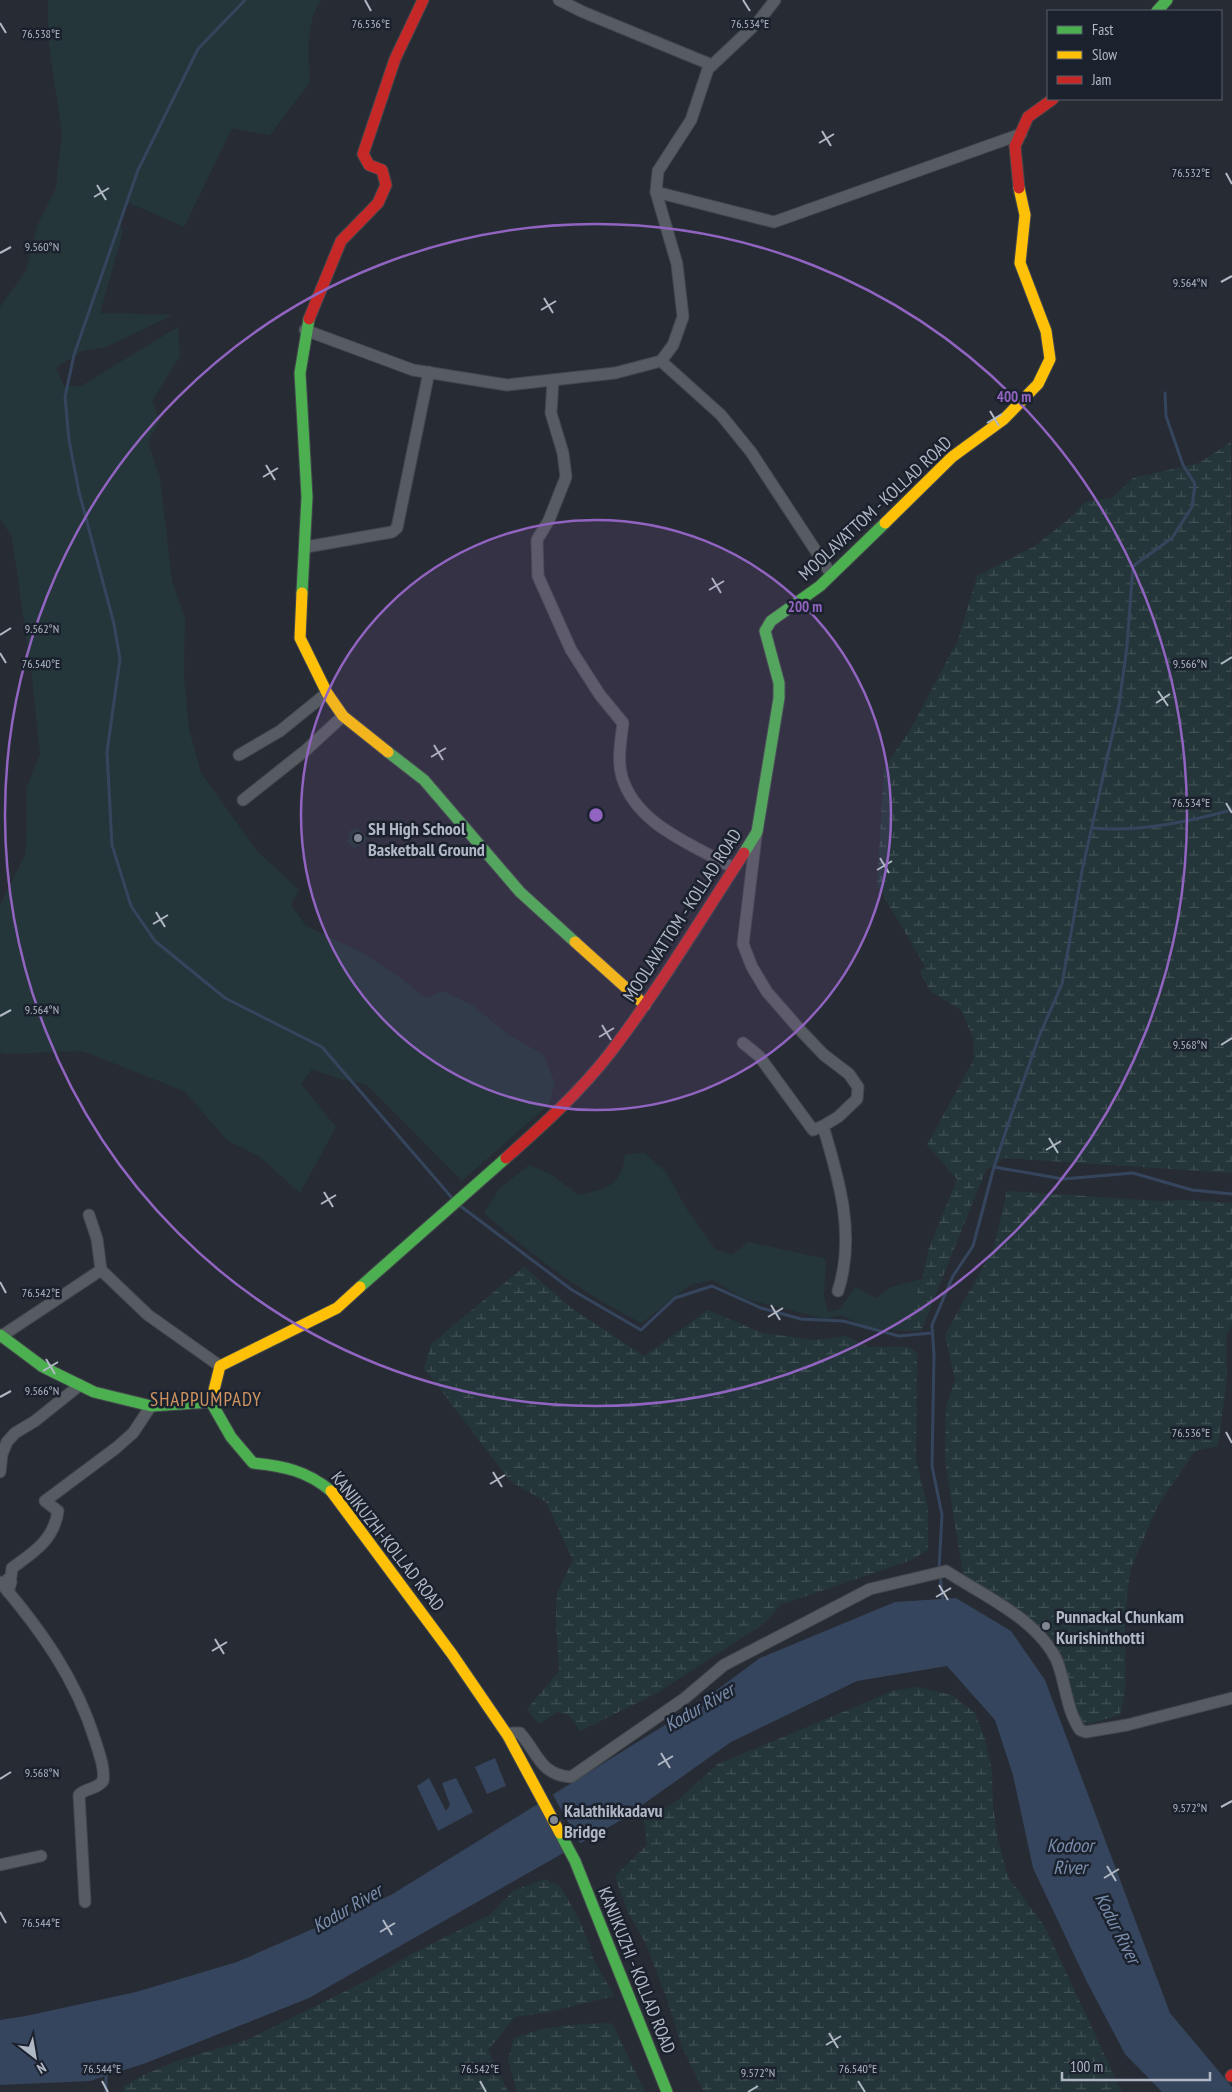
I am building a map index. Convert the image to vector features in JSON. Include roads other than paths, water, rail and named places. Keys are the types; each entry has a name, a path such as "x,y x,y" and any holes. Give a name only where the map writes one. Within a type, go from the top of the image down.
{"main road":[{"path":"423,0 396,58 363,154 368,166 382,170 386,185 378,203 341,241 315,300 305,330 300,381 307,497 300,638 326,693 343,716 424,780 520,892 645,1005"},
{"path":"1158,10 1167,0"},
{"name":"MOOLAVATTOM - KOLLAD ROAD","path":"220,1366 337,1308 558,1112 610,1053 645,1005 757,832 779,698 779,683 765,631 771,621 820,586 952,457 1004,418 1038,384 1050,359 1046,331 1020,263 1025,215 1017,180 1015,146 1028,117 1052,100"},
{"path":"0,1336 43,1367 94,1392 152,1406 186,1402 211,1402 220,1366"},
{"name":"KANJIKUZHI-KOLLAD ROAD","path":"211,1402 231,1437 253,1463 299,1468 316,1478 331,1491 452,1654 508,1736 533,1786"},
{"name":"KANJIKUZHI - KOLLAD ROAD","path":"533,1786 575,1861 624,1980 666,2092"}],"street":[{"path":"559,0 583,12 712,65"},
{"path":"305,330 413,370 508,385 615,373 661,361 673,345 683,317 677,264 656,192 658,171 691,120 708,69 758,22 775,0"},
{"path":"656,192 774,222 1021,134"},
{"path":"661,361 720,415 751,452 831,574"},
{"path":"306,547 392,532 397,528 429,372"},
{"path":"553,380 551,413 563,453 566,477 549,520 537,540 538,576 571,650 600,695 623,723 620,748 622,776 634,803 675,837 703,850 733,868"},
{"path":"239,755 287,726 326,693"},
{"path":"242,800 306,750 343,716"},
{"path":"743,1043 759,1056 813,1130 838,1118 857,1099 858,1087 849,1074 824,1055 767,992 752,967 743,944 757,832"},
{"path":"823,1126 843,1197 845,1246 842,1280 838,1292"},
{"path":"89,1215 97,1239 101,1270 148,1315 220,1366"},
{"path":"0,1336 101,1270"},
{"path":"0,1472 2,1454 7,1442 15,1433 80,1385"},
{"path":"8,1592 11,1582 8,1579 12,1577 12,1568 35,1552 56,1526 58,1511 45,1501 133,1433 152,1406"},
{"path":"508,1736 512,1733 520,1733 546,1769 558,1776 571,1777 685,1698 724,1664 870,1589 946,1571 973,1589 1003,1604 1038,1635 1057,1661 1070,1709 1080,1730 1086,1732 1127,1725 1232,1698"},
{"path":"0,1582 47,1640 68,1675 86,1709 98,1749 103,1781 97,1787 84,1791 79,1795 85,1902"},
{"path":"0,1865 41,1856"}],"water":[{"name":"Kodoor River","path":"956,1598 1011,1631 1045,1680 1170,2013 1232,2087 1232,2092 1162,2092 1125,2054 1087,1982 1033,1868 1013,1775 995,1720 947,1666 857,1681 731,1742 621,1820 309,1998 146,2063 90,2081 0,2085 0,2020 136,1992 237,1962 391,1895 694,1707 760,1658 895,1602"},
{"path":"495,1758 506,1786 487,1794 475,1767"},
{"path":"429,1778 446,1811 450,1805 442,1783 456,1778 473,1812 438,1831 417,1786"}],"waterway":[{"path":"245,0 198,49 138,170 74,355 65,397 69,440 79,492 114,624 120,659 107,752 112,845 131,906 155,941 225,998 322,1047 453,1199"},
{"path":"939,1569 942,1515 932,1466 934,1355 932,1325 953,1276 973,1246 994,1167 1012,1113 1040,1034 1062,984 1082,871 1119,705 1127,646 1133,566 1172,538 1192,507 1195,484 1183,465 1166,416 1165,393"},
{"path":"1093,828 1128,829 1163,825 1232,810"},
{"path":"994,1167 1063,1179 1133,1173 1192,1190 1232,1194"},
{"path":"459,1205 572,1290 641,1330 675,1298 712,1286 761,1308 801,1319 843,1321 899,1336 932,1333"},
{"path":"940,1575 943,1602"},
{"path":"106,2073 106,2092"}],"place":[{"name":"SH High School Basketball Ground","path":"358,838"},
{"name":"Punnackal Chunkam Kurishinthotti","path":"1046,1626"},
{"name":"Kalathikkadavu Bridge","path":"554,1820"}],"district":[{"name":"SHAPPUMPADY","path":"206,1399"}],"water label":[{"name":"Kodur River","path":"699,1707"},
{"name":"Kodur River","path":"347,1908"},
{"name":"Kodur River","path":"1118,1928"}]}
